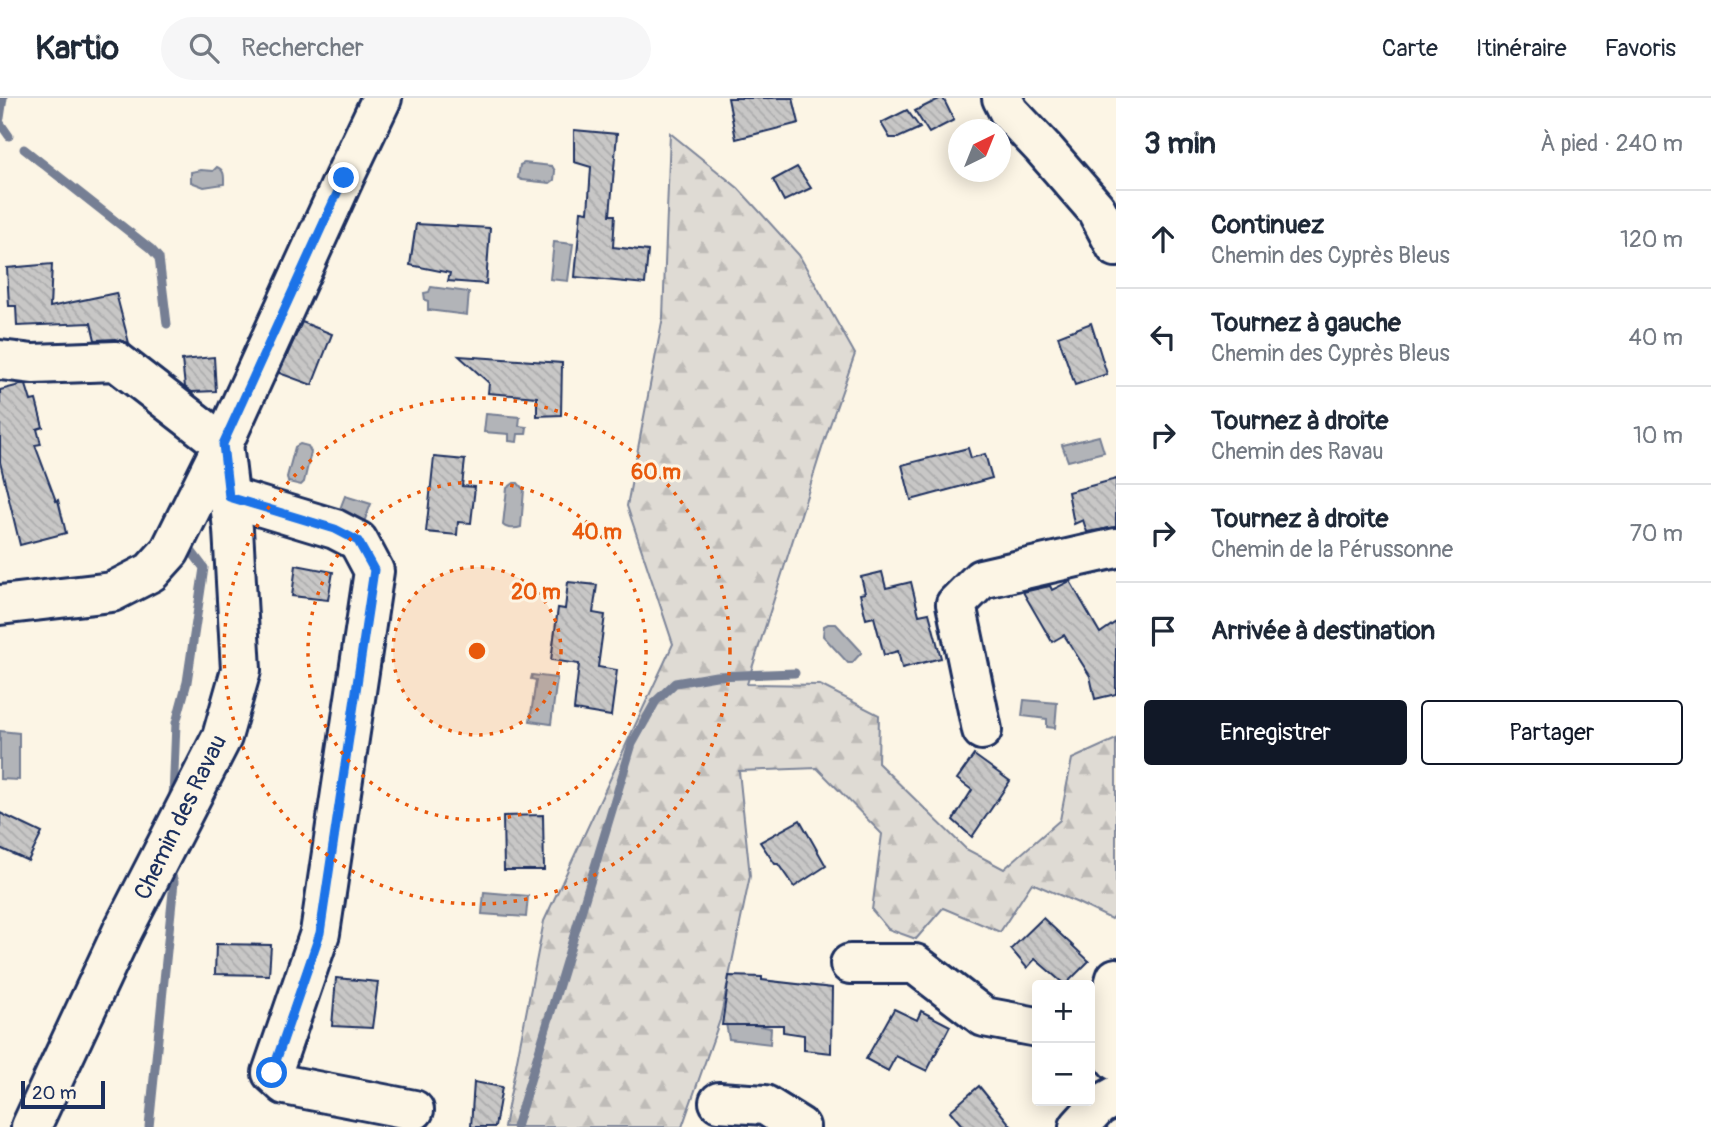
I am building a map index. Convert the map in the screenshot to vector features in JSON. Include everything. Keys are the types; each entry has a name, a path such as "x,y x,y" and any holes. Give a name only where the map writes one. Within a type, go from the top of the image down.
{"street":[{"path":"0,605 112,592 151,572 170,551 223,444 382,98"},
{"path":"1002,98 1009,111 1096,209 1116,247"},
{"path":"0,360 33,364 116,361 223,444"},
{"name":"Chemin des Ravau","path":"31,1127 122,932 222,737 241,670 233,529 223,444"},
{"path":"229,497 335,529 358,541 374,570 320,933 272,1073 285,1085 414,1110"},
{"path":"982,730 956,604 981,579 1116,548"},
{"path":"850,964 915,964 984,1017 1032,1026"},
{"path":"1101,1045 1116,978"},
{"path":"1079,1127 1098,1106 1116,1096"},
{"path":"719,1102 765,1105 800,1127"}],"green space":[{"path":"670,133 738,188 799,255 855,354 747,684 820,685 879,715 878,763 966,849 1004,869 1060,820 1072,759 1116,739 1116,913 1111,919 1032,883 1000,932 943,908 916,939 888,929 872,910 882,834 817,768 739,771 750,876 720,1020 682,1127 504,1127 544,921 673,644 627,506 663,317"}],"shaded area":[{"path":"524,163 552,166 555,171 554,180 550,183 518,178 520,165"},
{"path":"217,167 223,172 224,184 204,187 191,182 191,172 213,171"},
{"path":"554,242 573,244 568,281 550,279"},
{"path":"431,287 469,292 467,315 428,310 424,293 429,292"},
{"path":"486,414 520,417 519,426 527,427 526,434 518,434 517,442 509,441 509,434 484,432"},
{"path":"1099,436 1104,452 1068,461 1062,445"},
{"path":"300,444 308,446 311,452 301,485 288,482 287,477 295,447"},
{"path":"518,483 524,490 521,527 512,528 503,525 507,488"},
{"path":"345,496 371,504 364,522 338,514"},
{"path":"836,624 861,651 852,663 848,663 823,636 824,626"},
{"path":"532,675 557,678 551,724 530,721 536,680 531,679"},
{"path":"1024,700 1057,703 1055,728 1047,727 1047,719 1022,716"},
{"path":"0,731 19,733 19,780 0,779"},
{"path":"484,892 528,896 526,917 482,914"},
{"path":"726,1024 771,1028 770,1044 729,1039"}],"building":[{"path":"728,98 793,98 799,123 736,139"},
{"path":"943,98 954,119 948,119 948,123 929,133 915,111"},
{"path":"907,110 920,128 898,138 890,138 881,123"},
{"path":"574,130 617,134 610,215 615,215 613,247 648,251 645,284 575,277 581,211 588,212 591,167 574,162"},
{"path":"797,167 811,188 784,201 773,180"},
{"path":"416,224 490,228 486,284 448,281 450,273 410,265"},
{"path":"52,264 50,307 116,293 129,343 115,339 95,340 91,323 17,326 16,306 9,306 7,268"},
{"path":"302,322 332,334 312,385 279,373"},
{"path":"1091,323 1107,374 1075,385 1058,336"},
{"path":"459,356 562,363 561,415 537,416 537,397 488,393 489,383"},
{"path":"214,357 216,391 192,392 185,387 182,360"},
{"path":"26,385 31,401 36,400 43,427 37,429 41,444 35,445 56,501 58,500 66,533 20,545 0,462 0,390"},
{"path":"968,448 971,458 985,454 992,478 911,500 902,465"},
{"path":"434,457 465,460 462,486 475,487 471,523 458,522 457,535 426,532"},
{"path":"1116,479 1116,527 1087,532 1083,520 1074,524 1068,492"},
{"path":"296,565 333,572 328,600 292,596"},
{"path":"882,572 886,588 911,582 919,615 929,613 941,658 902,668 898,651 884,655 874,617 866,619 860,594 865,593 861,577"},
{"path":"1070,581 1100,633 1116,622 1116,694 1095,699 1090,676 1064,635 1052,642 1023,592 1050,586 1052,590"},
{"path":"568,582 597,585 593,613 605,615 598,667 617,670 611,716 574,710 579,664 551,660 558,608 565,609"},
{"path":"974,755 1010,781 972,837 953,820 972,790 957,779"},
{"path":"0,813 42,833 28,861 0,848"},
{"path":"543,815 544,870 504,870 503,816"},
{"path":"800,820 826,866 794,887 760,842"},
{"path":"1043,918 1089,961 1070,980 1059,980 1035,959 1027,968 1011,949"},
{"path":"216,944 271,945 269,975 215,974"},
{"path":"729,976 762,977 762,980 832,988 831,1053 804,1050 804,1035 783,1032 783,1025 722,1025"},
{"path":"336,978 378,982 372,1028 332,1026"},
{"path":"894,1009 917,1020 921,1011 950,1026 927,1071 896,1056 888,1071 866,1059"},
{"path":"474,1082 502,1087 495,1127 471,1127"},
{"path":"979,1086 1012,1127 963,1127 950,1111"}],"waterway":[{"path":"0,118 3,98"},
{"path":"0,123 9,136"},
{"path":"24,149 159,258 167,324"},
{"path":"173,799 176,723 187,682 204,568 192,552"},
{"path":"516,1127 632,744 656,701 675,683 716,676 795,673"},
{"path":"149,1127 174,882 169,867"}],"route":[{"path":"272,1073 320,933 374,570 358,541 335,529 229,497 223,444 344,178"}]}
